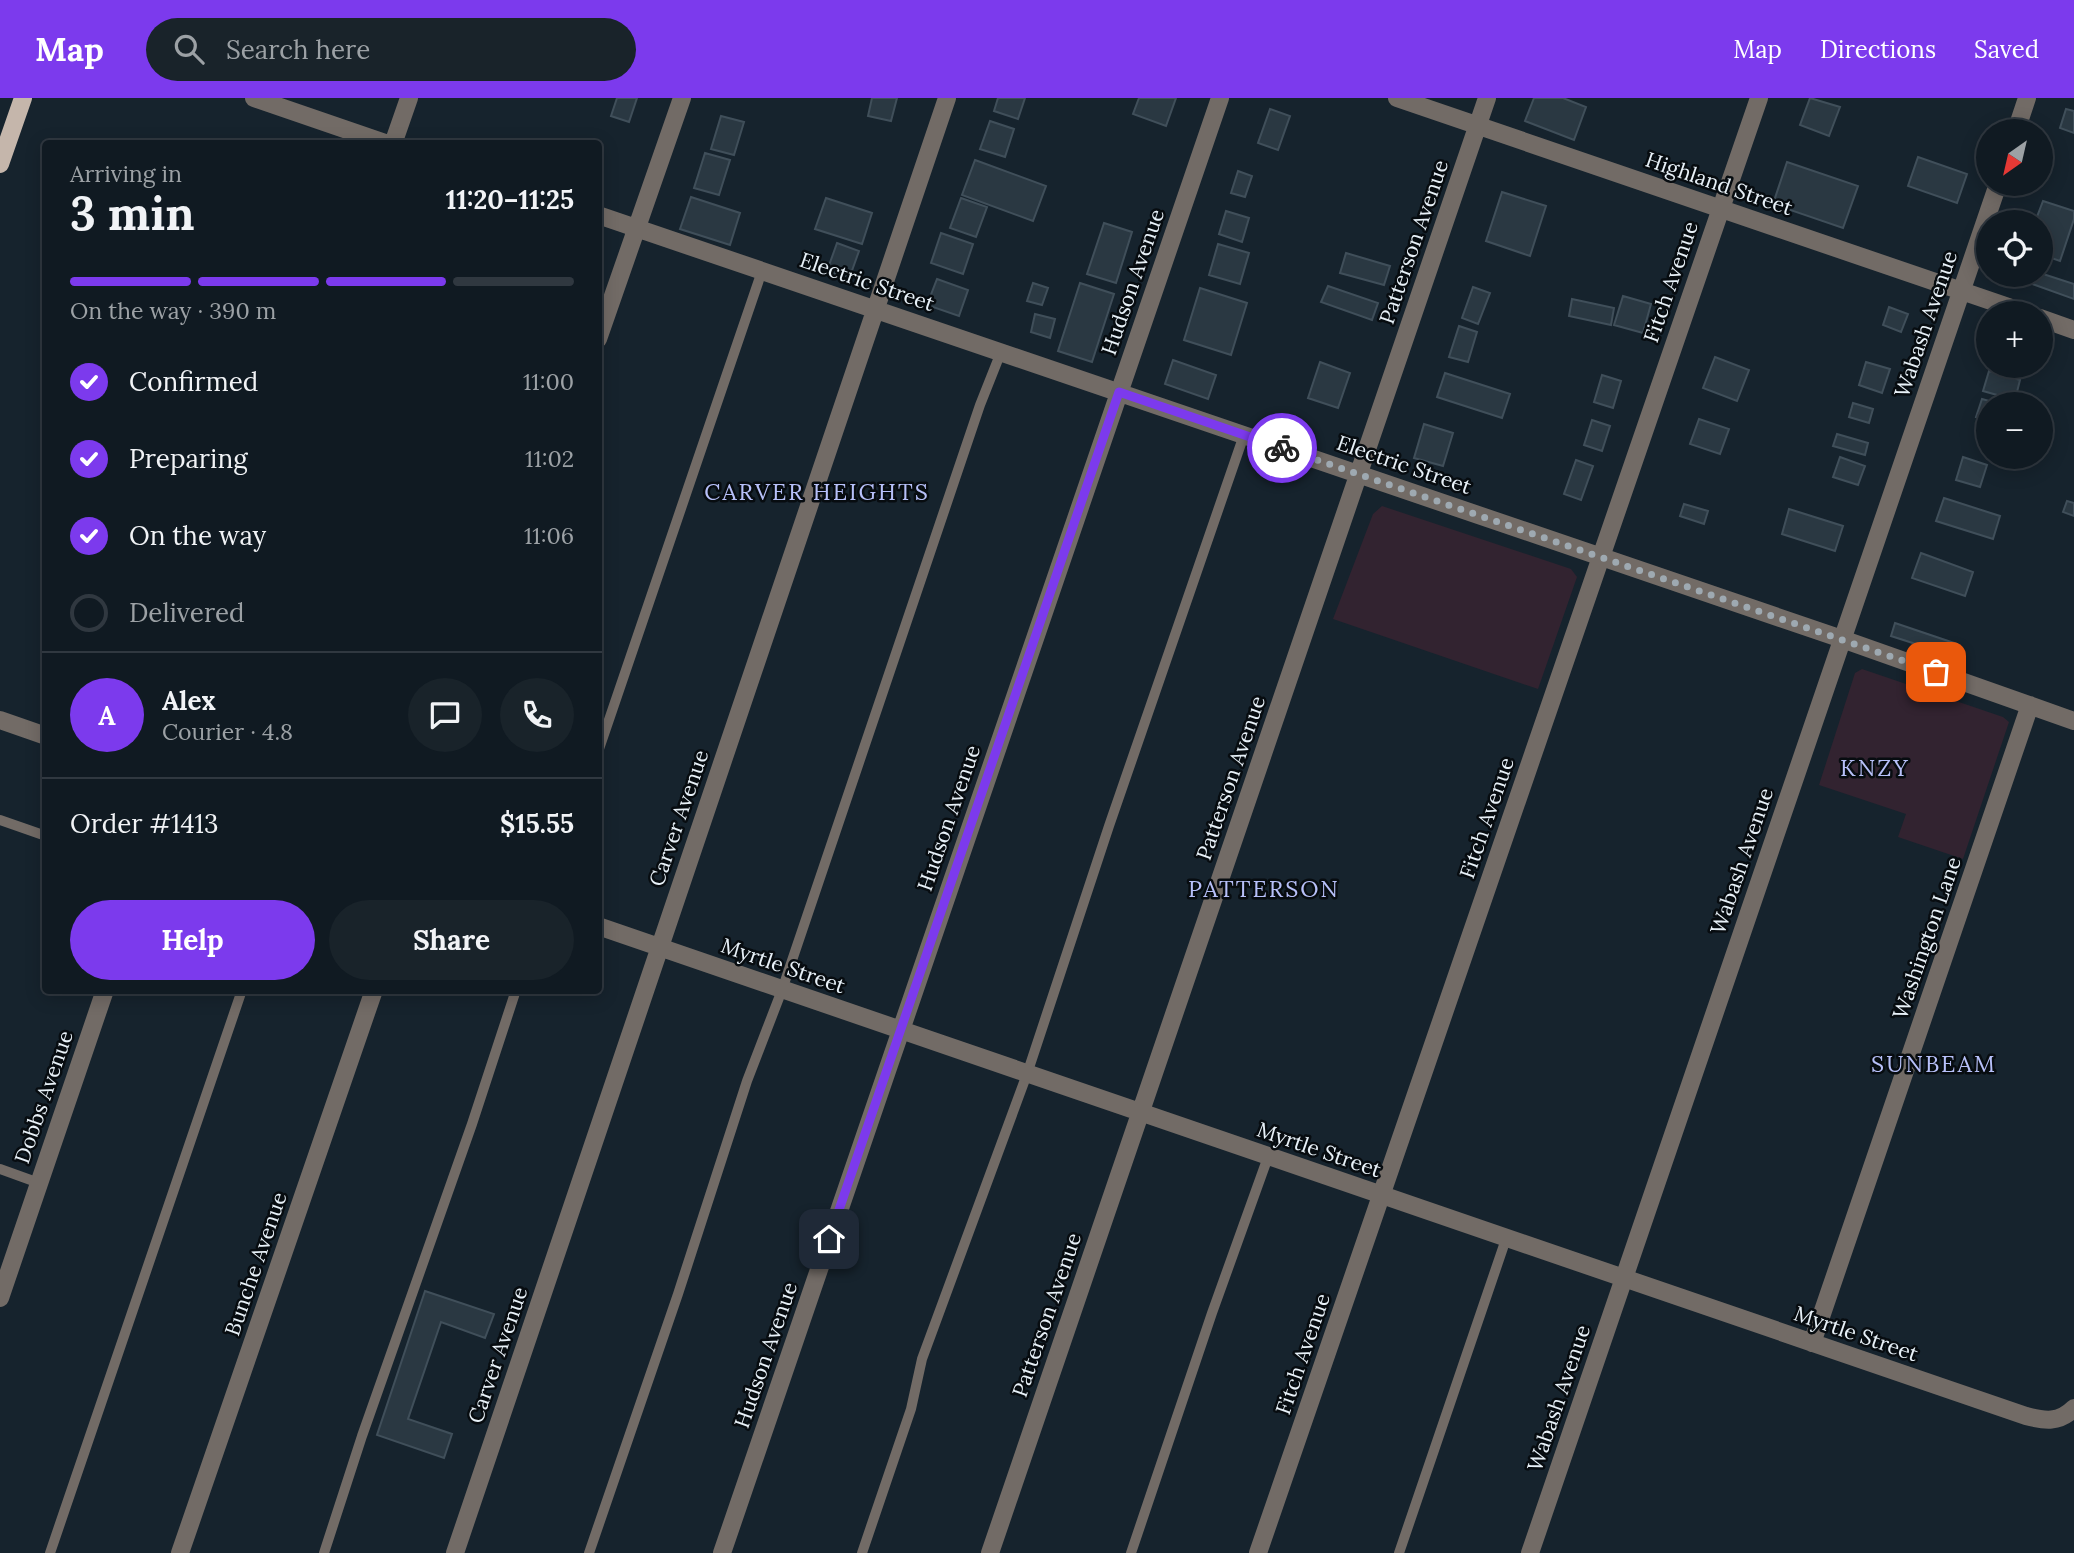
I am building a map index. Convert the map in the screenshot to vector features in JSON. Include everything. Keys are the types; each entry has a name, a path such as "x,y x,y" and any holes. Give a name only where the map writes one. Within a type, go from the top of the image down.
{"main road":[{"path":"0,164 5,132 23,98"}],"street":[{"path":"254,98 376,140"},
{"path":"394,140 409,98"},
{"path":"602,328 682,98"},
{"name":"Carver Avenue","path":"455,1553 947,98"},
{"name":"Hudson Avenue","path":"722,1553 1220,98"},
{"name":"Highland Street","path":"1397,98 1991,301"},
{"name":"Patterson Avenue","path":"990,1553 1488,98"},
{"name":"Fitch Avenue","path":"1258,1553 1759,98"},
{"path":"2020,119 2027,98"},
{"name":"Wabash Avenue","path":"1530,1553 1994,196"},
{"name":"Electric Street","path":"602,216 1601,556 2074,721"},
{"path":"2053,323 2074,330"},
{"name":"Washington Lane","path":"1812,1343 2029,705"},
{"path":"0,720 42,735"},
{"name":"Myrtle Street","path":"602,927 2026,1416 2043,1421 2055,1420 2074,1408"},
{"name":"Dobbs Avenue","path":"0,1298 104,994"},
{"name":"Bunche Avenue","path":"180,1553 373,994"}],"lane":[{"path":"602,740 762,271"},
{"path":"589,1553 747,1082 782,989 976,417 1001,352"},
{"path":"862,1553 911,1409 922,1359 1027,1074 1109,826 1244,435"},
{"path":"0,820 42,835"},
{"path":"50,1553 241,994"},
{"path":"324,1553 515,994"},
{"path":"1132,1553 1212,1313 1269,1157"},
{"path":"0,1169 39,1183"},
{"path":"1399,1553 1506,1239"}],"shaded area":[{"path":"1382,506 1571,569 1577,577 1538,689 1333,619 1373,514"},
{"path":"1862,669 2003,717 2009,722 1963,859 1898,837 1906,814 1819,785 1855,673"}],"building":[{"path":"617,98 637,98 629,122 611,116"},
{"path":"872,98 897,98 891,121 868,116"},
{"path":"998,98 1025,98 1018,119 994,111"},
{"path":"1139,98 1176,98 1166,126 1133,114"},
{"path":"1534,98 1563,98 1586,107 1574,140 1525,121"},
{"path":"1810,98 1840,107 1829,136 1800,125"},
{"path":"1270,109 1290,116 1278,150 1258,143"},
{"path":"2066,109 2074,111 2074,133 2060,128"},
{"path":"721,116 744,122 734,155 711,149"},
{"path":"990,121 1014,129 1005,157 980,149"},
{"path":"705,153 730,160 719,195 694,188"},
{"path":"1918,157 1967,174 1957,203 1908,186"},
{"path":"975,160 1046,186 1033,221 962,195"},
{"path":"1787,162 1858,186 1843,228 1773,204"},
{"path":"1238,171 1252,176 1245,197 1231,193"},
{"path":"1502,192 1546,206 1530,256 1486,241"},
{"path":"691,197 740,213 730,245 680,229"},
{"path":"826,198 872,213 862,244 815,229"},
{"path":"961,198 987,207 976,237 950,228"},
{"path":"2043,201 2074,211 2074,219 2060,261 2053,259 2053,210 2040,210"},
{"path":"1226,211 1249,218 1242,242 1219,234"},
{"path":"1104,223 1132,232 1116,283 1087,274"},
{"path":"941,233 973,244 963,274 931,263"},
{"path":"837,243 859,251 849,279 827,271"},
{"path":"1218,244 1249,253 1240,284 1209,275"},
{"path":"1346,253 1390,266 1384,285 1340,273"},
{"path":"2053,277 2074,284 2074,299 2041,287 2053,287"},
{"path":"937,279 968,290 959,316 927,305"},
{"path":"1033,283 1048,288 1042,305 1027,301"},
{"path":"1080,283 1114,294 1092,362 1058,351"},
{"path":"1328,286 1378,303 1372,320 1321,302"},
{"path":"1473,287 1490,293 1478,324 1462,318"},
{"path":"1200,288 1247,303 1231,355 1184,340"},
{"path":"1623,296 1651,304 1643,333 1614,325"},
{"path":"1572,299 1614,308 1611,325 1569,316"},
{"path":"1889,307 1908,314 1901,332 1883,325"},
{"path":"1035,314 1055,319 1050,338 1031,332"},
{"path":"1459,326 1477,332 1468,362 1449,357"},
{"path":"1715,357 1749,370 1737,401 1703,388"},
{"path":"1173,360 1216,375 1208,399 1165,384"},
{"path":"1320,362 1350,373 1338,408 1308,398"},
{"path":"1866,362 1890,369 1882,393 1859,385"},
{"path":"1445,373 1510,394 1502,418 1437,397"},
{"path":"1602,375 1621,381 1613,408 1594,402"},
{"path":"1987,378 2020,380 2017,392 1983,391"},
{"path":"1853,403 1873,409 1869,423 1849,417"},
{"path":"1699,419 1729,429 1720,454 1690,444"},
{"path":"1592,420 1610,426 1602,451 1584,445"},
{"path":"1424,424 1453,433 1443,466 1414,458"},
{"path":"1837,434 1868,443 1865,455 1833,446"},
{"path":"1840,457 1865,466 1858,485 1833,477"},
{"path":"1963,457 1976,461 1976,469 1986,469 1980,487 1956,480"},
{"path":"1576,460 1593,466 1581,500 1564,494"},
{"path":"1944,498 2000,516 1993,539 1936,521"},
{"path":"2067,501 2074,503 2074,516 2063,512"},
{"path":"1684,504 1708,511 1704,524 1680,516"},
{"path":"1789,509 1843,526 1835,551 1782,534"},
{"path":"1921,553 1973,572 1965,596 1912,578"},
{"path":"1895,623 1957,644 1953,656 1891,636"},
{"path":"425,1291 494,1314 485,1338 441,1322 408,1419 452,1434 444,1458 377,1435"}],"way so far":[{"path":"1282,448 1936,672"}],"district":[{"name":"CARVER HEIGHTS","path":"817,492"},
{"name":"KNZY","path":"1875,768"},
{"name":"PATTERSON","path":"1264,889"},
{"name":"SUNBEAM","path":"1934,1064"}],"route":[{"path":"829,1239 1119,392 1282,448"}]}
